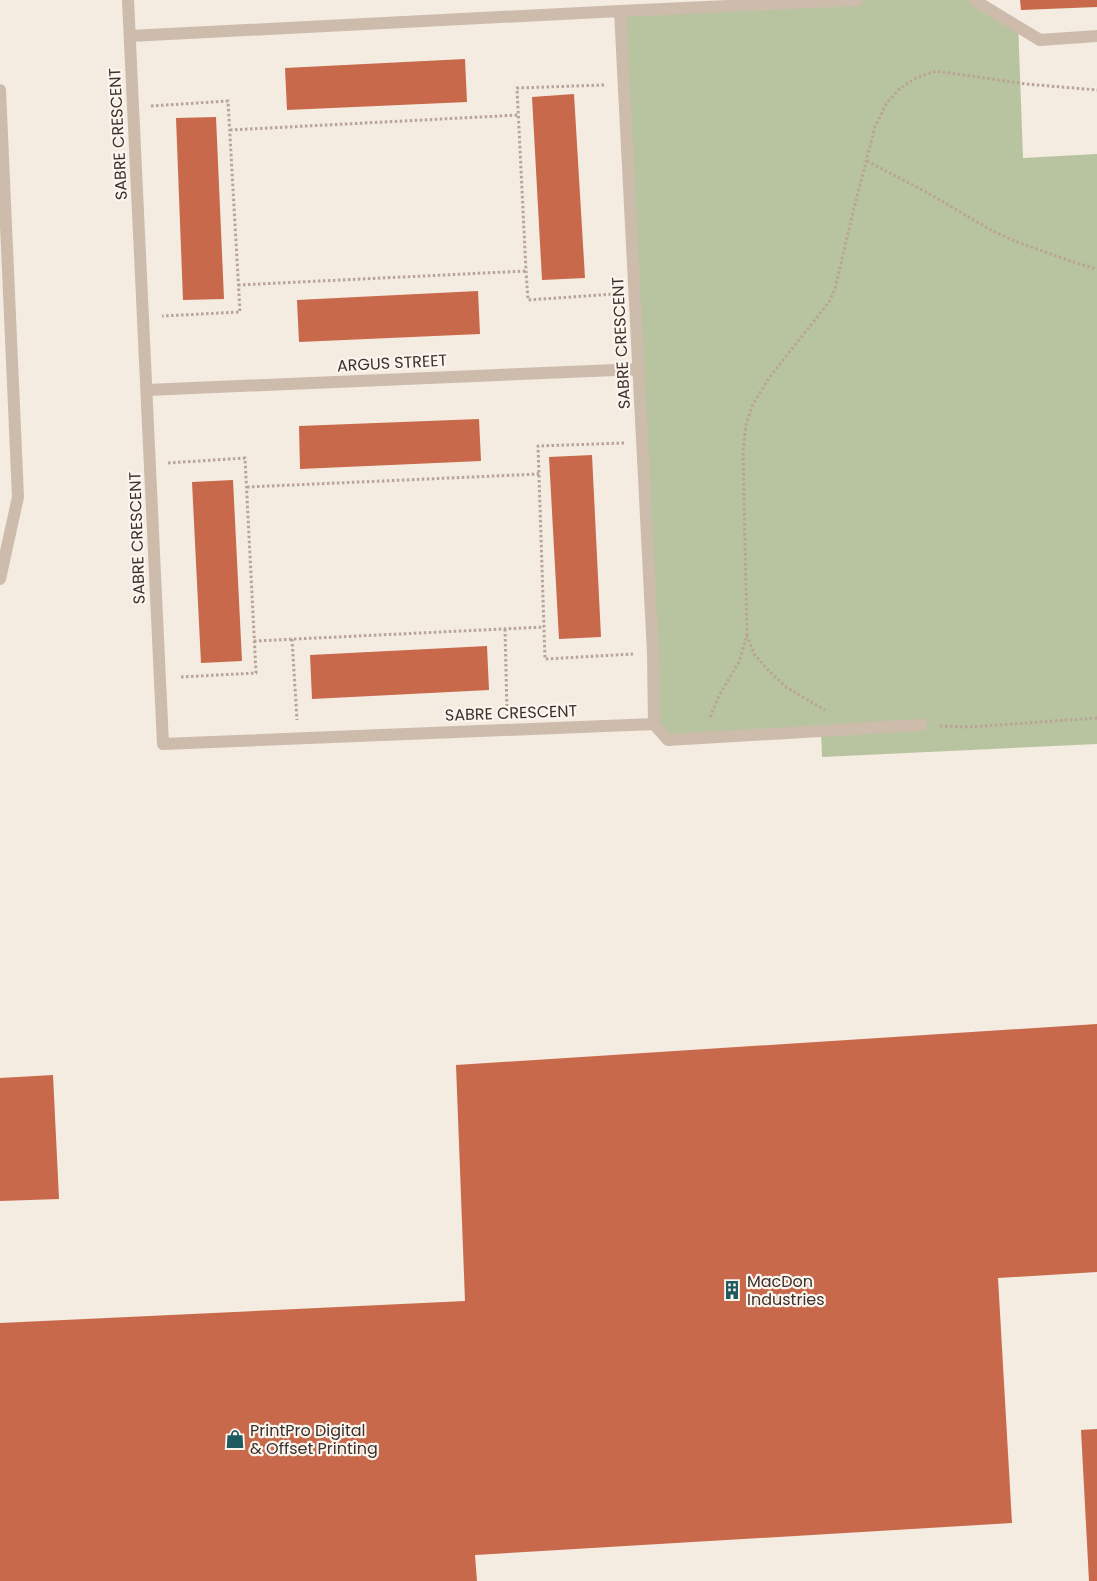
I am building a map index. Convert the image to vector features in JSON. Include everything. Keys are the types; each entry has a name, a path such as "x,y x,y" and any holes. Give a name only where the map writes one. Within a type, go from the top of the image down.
{"street":[{"name":"SABRE CRESCENT","path":"128,0 163,744 654,724 653,653 620,11"},
{"path":"130,36 800,1 857,0"},
{"path":"974,0 1040,40 1097,36"},
{"path":"0,90 18,497 0,578"},
{"name":"ARGUS STREET","path":"147,390 639,369"},
{"path":"654,724 668,740 921,725"}],"path":[{"path":"699,737 720,694 739,662 747,635 743,451 746,425 752,404 769,378 829,302 835,289 875,127 886,104 900,88 916,78 936,71 1026,84 1097,90"},
{"path":"624,84 517,88 526,271 528,300 635,292"},
{"path":"133,107 228,102 240,312 144,317"},
{"path":"230,130 519,115"},
{"path":"867,161 1012,240 1097,269"},
{"path":"238,285 526,271"},
{"path":"642,442 538,446 545,659 653,653"},
{"path":"150,464 246,458 256,672 160,678"},
{"path":"247,487 539,474"},
{"path":"254,641 544,627"},
{"path":"505,629 508,730"},
{"path":"747,635 754,654 769,671 786,686 828,712"},
{"path":"292,639 298,738"},
{"path":"921,725 969,727 1097,718"}],"green space":[{"path":"857,0 983,0 1018,21 1023,158 1097,154 1097,744 822,757 821,731 668,740 654,724 620,11"}],"building":[{"path":"1020,0 1097,0 1097,7 1021,10"},
{"path":"465,59 467,102 287,110 285,68"},
{"path":"574,94 585,278 542,280 532,97"},
{"path":"216,117 224,299 183,300 176,118"},
{"path":"478,291 480,334 299,342 297,300"},
{"path":"479,419 481,461 300,469 299,426"},
{"path":"592,455 601,637 559,639 549,457"},
{"path":"233,480 242,661 201,663 192,482"},
{"path":"487,646 489,690 312,699 310,655"},
{"name":"MacDon Industries","path":"1097,1024 1097,1272 998,1278 1012,1523 475,1555 477,1581 0,1581 0,1323 465,1301 456,1065"},
{"path":"53,1075 59,1199 0,1201 0,1078"},
{"path":"1097,1429 1097,1581 1089,1581 1081,1430"}],"place":[{"name":"MacDon Industries","path":"732,1290"},
{"name":"PrintPro Digital & Offset Printing","path":"235,1439"}]}
